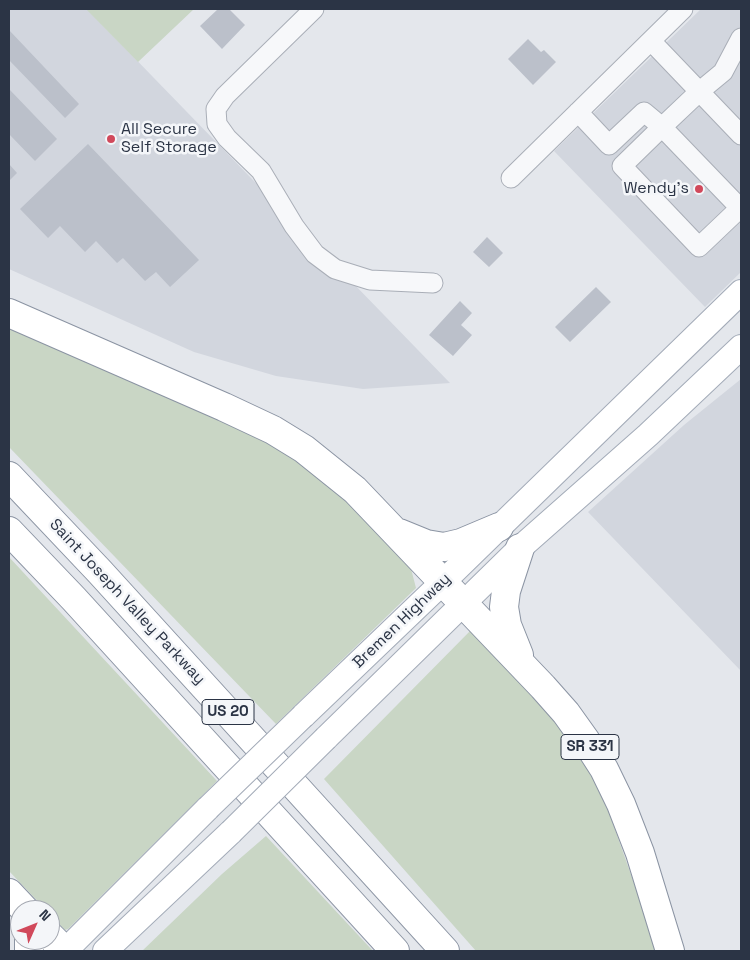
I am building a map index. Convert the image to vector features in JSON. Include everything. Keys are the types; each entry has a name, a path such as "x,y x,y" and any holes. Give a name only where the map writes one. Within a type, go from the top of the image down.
{"highway":[{"path":"9,313 224,407 273,430 304,449 355,490 444,582"},
{"name":"Saint Joseph Valley Parkway","path":"9,476 159,636 445,951"},
{"path":"396,532 426,544 444,547 461,543 499,527"},
{"name":"US 20","path":"9,530 395,951"},
{"path":"520,548 506,591 504,607 506,625 524,666"},
{"name":"SR 331","path":"444,582 566,713 604,769 621,804 640,853 670,951"}],"main road":[{"name":"Bremen Highway","path":"65,951 208,808 444,582 741,292"},
{"name":"Bremen Highway","path":"105,951 230,832 520,548 648,435 741,347"}],"street":[{"path":"314,9 225,96 216,109 217,124 227,138 261,171 294,226 315,254 335,270 370,280 433,283"},
{"path":"511,178 683,9"},
{"path":"578,112 609,145 644,112 662,127 740,208 699,247 622,166 662,127 700,91 723,72 741,38"},
{"path":"651,41 741,135"}],"shaded area":[{"name":"All Secure Self Storage","path":"9,9 87,9 450,383 363,389 276,376 194,352 9,269"},
{"path":"701,9 741,9 741,272 705,307 554,151"},
{"path":"741,379 741,671 588,512 684,425"}],"green space":[{"path":"86,9 194,9 138,62"},
{"path":"9,321 212,409 321,473 408,557 416,588 276,724 9,447"},
{"path":"9,557 217,781 68,929 65,930 60,925 60,900 37,900 9,871"},
{"path":"471,630 543,704 577,749 606,804 658,951 476,951 324,779"},
{"path":"266,836 373,951 142,951 222,874"}],"building":[{"path":"218,9 229,9 245,25 222,49 200,26"},
{"path":"9,30 79,104 65,118 9,60"},
{"path":"528,39 541,52 544,50 556,62 533,85 508,59"},
{"path":"9,89 57,139 35,161 9,134"},
{"path":"88,144 199,260 170,287 156,272 145,281 123,258 117,263 96,241 85,252 60,226 48,238 20,209"},
{"path":"9,164 17,173 9,181"},
{"path":"487,237 503,253 489,267 473,252"},
{"path":"596,287 611,302 570,342 555,327"},
{"path":"460,301 472,313 461,325 472,335 453,356 429,335"}],"place":[{"name":"All Secure Self Storage","path":"111,139"},
{"name":"Wendy's","path":"699,189"}]}
